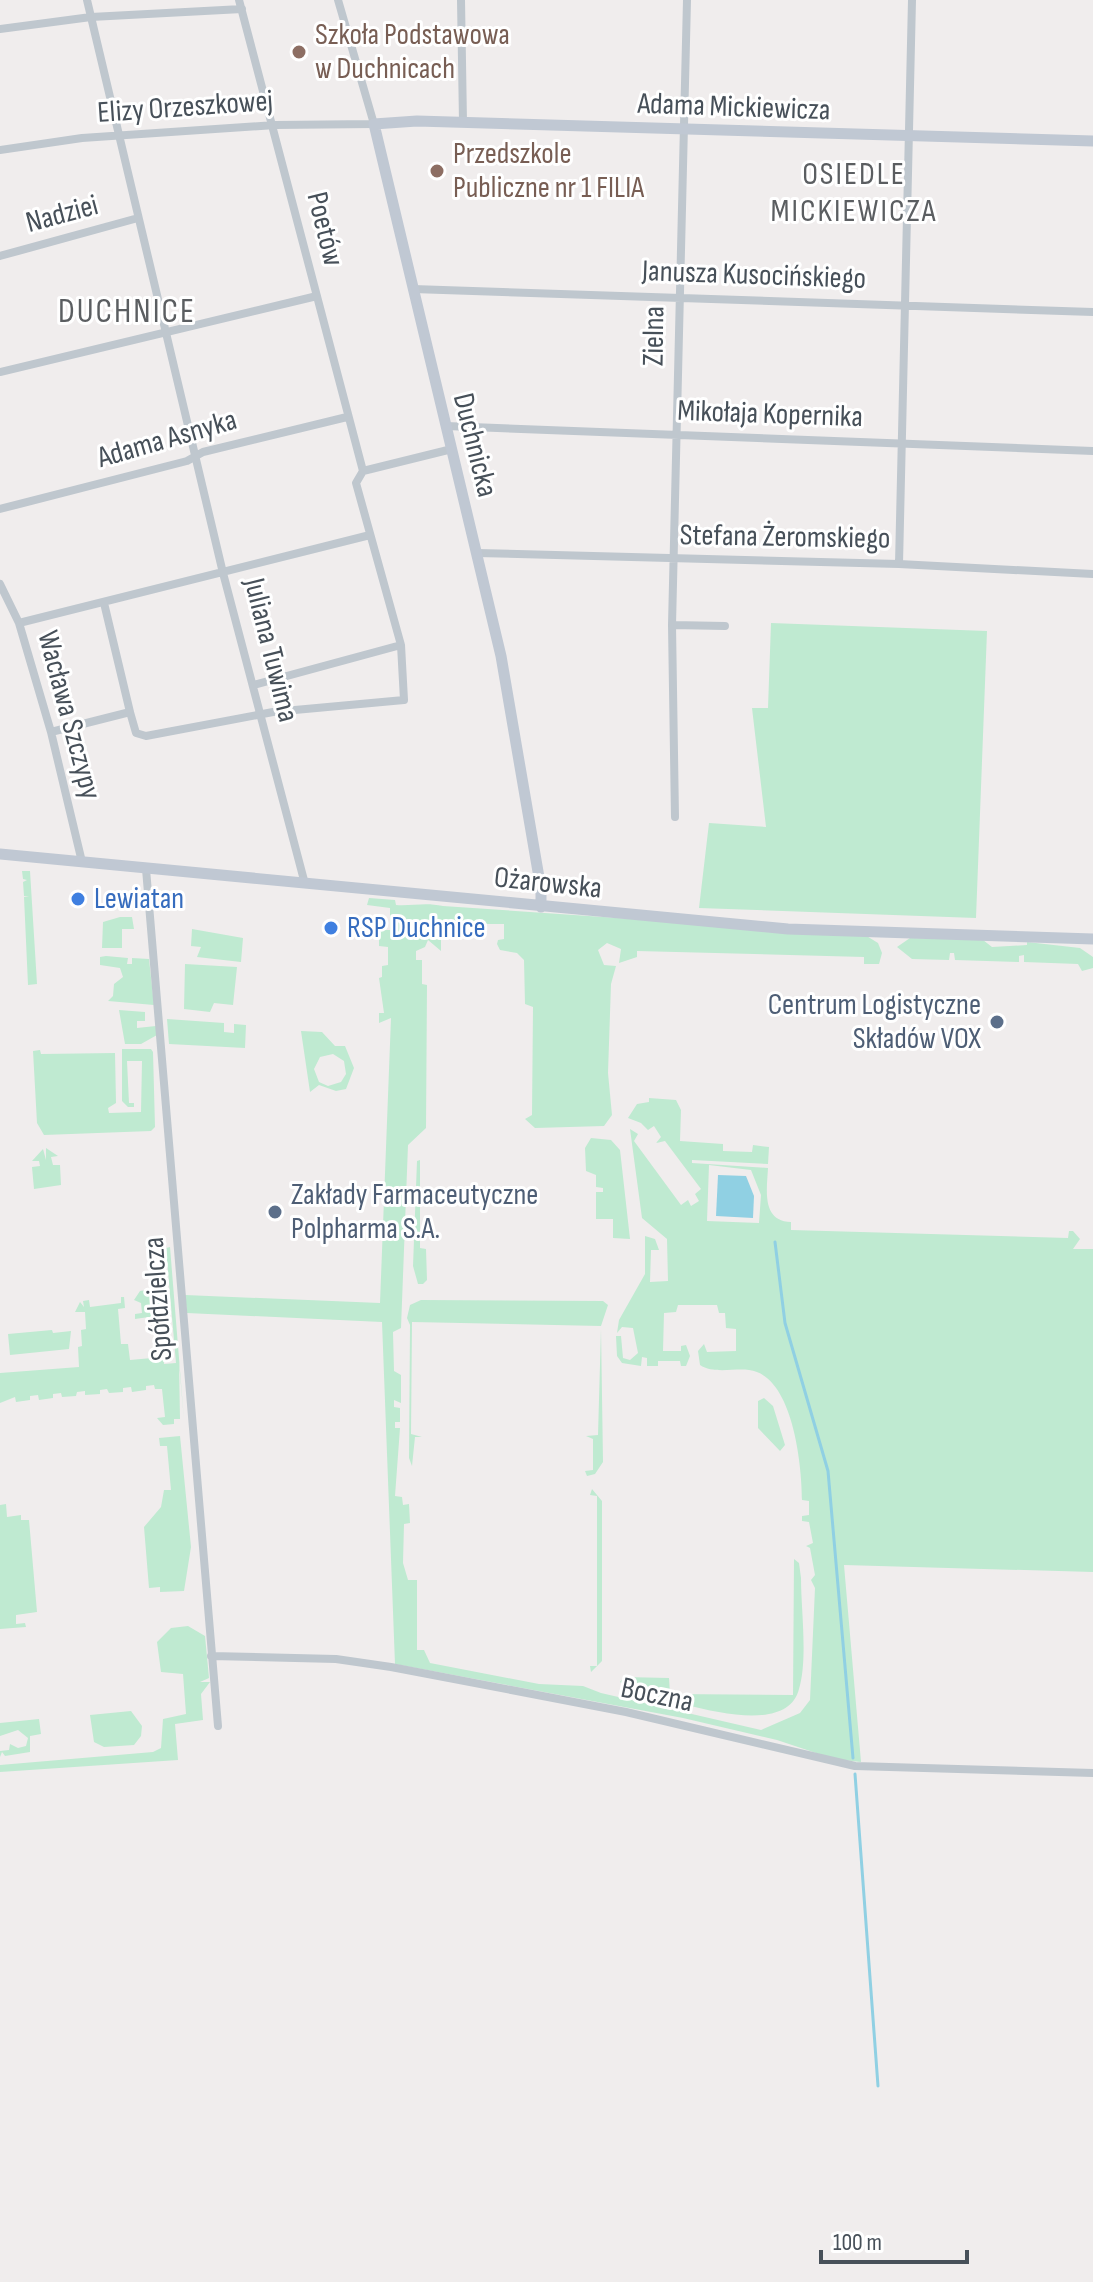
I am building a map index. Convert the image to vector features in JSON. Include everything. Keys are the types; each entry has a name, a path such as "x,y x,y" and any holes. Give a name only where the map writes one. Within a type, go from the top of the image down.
{"street":[{"path":"19,623 223,573 87,0"},
{"name":"Duchnicka","path":"338,0 374,124 477,553 508,693 541,889 541,907"},
{"path":"461,0 463,122"},
{"name":"Zielna","path":"675,817 672,625 687,0"},
{"path":"899,564 912,0"},
{"path":"0,29 91,17 241,4"},
{"name":"Poetów","path":"241,4 363,471 356,483 401,645 404,700 273,712 263,717"},
{"name":"Adama Mickiewicza","path":"374,124 385,121 463,122 1093,141"},
{"name":"Elizy Orzeszkowej","path":"0,150 121,136 275,125 374,124"},
{"name":"Nadziei","path":"0,256 138,218"},
{"name":"Janusza Kusocińskiego","path":"413,289 679,295 1093,312"},
{"path":"0,372 317,296"},
{"name":"Adama Asnyka","path":"0,509 347,417"},
{"name":"Mikołaja Kopernika","path":"446,426 1093,451"},
{"path":"363,471 452,449"},
{"name":"Juliana Tuwima","path":"305,884 223,573 370,535"},
{"name":"Stefana Żeromskiego","path":"477,553 899,564 1093,574"},
{"name":"Wacława Szczypy","path":"0,584 19,623 51,732 82,862"},
{"path":"104,603 133,727 146,736 263,717"},
{"path":"672,625 725,626"},
{"path":"254,685 401,645"},
{"path":"51,732 130,712"},
{"name":"Ożarowska","path":"0,854 788,929 1093,939"},
{"name":"Spółdzielcza","path":"146,869 218,1726"},
{"name":"Boczna","path":"211,1656 336,1659 391,1667 626,1712 855,1766 1093,1773"}],"green space":[{"path":"771,623 987,631 976,918 699,908 709,823 766,827 752,708 768,708"},
{"path":"22,871 30,871 37,984 28,985 24,897 29,897 24,896 23,882 27,880 23,879"},
{"path":"369,898 395,900 396,905 430,904 865,935 878,943 882,953 879,964 864,964 864,957 637,951 637,957 619,963 621,949 607,943 598,950 604,965 616,966 611,984 608,1073 612,1115 604,1126 535,1128 525,1119 532,1115 533,1007 525,1004 524,960 517,953 500,950 497,944 498,940 504,939 504,924 435,924 434,939 441,939 441,951 428,940 425,947 416,951 416,960 422,960 422,984 427,985 426,1128 408,1145 401,1328 393,1332 394,1371 401,1375 401,1403 394,1400 394,1407 400,1408 400,1422 395,1422 395,1428 400,1428 395,1496 402,1497 403,1505 409,1504 410,1523 404,1524 403,1563 408,1580 417,1580 417,1650 424,1650 430,1663 539,1684 583,1686 601,1693 761,1730 800,1713 810,1700 815,1588 811,1580 815,1575 810,1548 806,1546 813,1543 809,1522 802,1521 802,1516 809,1515 809,1501 802,1500 797,1445 785,1404 764,1376 749,1370 717,1370 700,1365 698,1351 704,1344 707,1352 736,1351 736,1329 726,1328 725,1313 719,1313 717,1305 678,1305 676,1312 664,1313 663,1351 681,1351 681,1346 686,1345 690,1356 686,1366 681,1366 680,1361 658,1361 658,1366 647,1366 647,1358 642,1357 641,1366 622,1363 617,1356 616,1336 621,1336 623,1358 630,1360 638,1353 633,1328 622,1327 617,1333 619,1320 645,1274 645,1236 655,1239 659,1250 651,1250 650,1282 668,1281 667,1239 642,1218 630,1129 638,1134 634,1141 681,1205 688,1200 691,1206 699,1201 695,1194 701,1189 665,1141 656,1143 661,1137 654,1126 648,1130 641,1123 628,1118 637,1104 649,1102 649,1098 676,1100 681,1110 680,1141 723,1144 723,1151 752,1152 753,1145 769,1147 768,1164 692,1160 692,1163 768,1168 770,1210 781,1220 791,1222 791,1230 1068,1238 1069,1231 1073,1231 1080,1239 1073,1249 1093,1249 1093,1572 844,1565 861,1762 834,1759 777,1740 683,1718 395,1664 382,1322 187,1313 185,1295 380,1303 391,1018 379,1023 379,1013 384,1013 379,978 382,977 382,966 388,965 388,947 379,946 379,930 390,930 390,908 367,905","holes":["709,1165 751,1170 761,1195 759,1223 707,1221"]},
{"path":"132,917 134,929 122,929 122,948 102,948 103,922"},
{"path":"192,929 243,938 241,962 197,957 201,947 191,946"},
{"path":"910,938 983,940 992,947 1027,945 1027,942 1080,948 1093,957 1093,968 1082,971 1078,964 1024,962 1024,955 1019,956 1019,962 955,960 954,953 950,953 949,960 912,959 897,947"},
{"path":"100,957 128,958 127,964 132,964 132,958 149,959 154,1005 108,1001 113,996 114,984 123,977 120,968 100,965"},
{"path":"185,964 237,967 233,1005 214,1003 210,1012 184,1009"},
{"path":"119,1010 145,1012 145,1021 137,1021 137,1028 156,1026 157,1035 141,1044 125,1044"},
{"path":"167,1019 224,1023 224,1032 234,1033 234,1024 246,1025 245,1048 169,1044"},
{"path":"301,1031 322,1032 335,1046 345,1046 354,1068 346,1089 336,1091 319,1085 310,1092","holes":["333,1054 344,1061 346,1074 341,1082 328,1086 319,1082 314,1069 320,1057"]},
{"path":"122,1049 151,1049 153,1052 155,1127 151,1131 44,1135 37,1123 33,1051 40,1050 41,1054 115,1053 116,1103 108,1108 109,1113 141,1112 142,1061 127,1061 129,1103 134,1103 134,1107 128,1107 122,1101"},
{"path":"591,1138 611,1140 620,1150 630,1239 613,1238 613,1219 596,1219 596,1192 603,1192 603,1188 596,1187 596,1175 586,1171 585,1148"},
{"path":"46,1148 58,1156 51,1157 53,1165 60,1165 61,1185 34,1189 32,1167 40,1166 39,1161 32,1161 43,1149 46,1160"},
{"path":"420,1160 420,1248 426,1249 427,1280 423,1284 418,1284 413,1266 417,1161"},
{"path":"170,1247 184,1420 179,1363 180,1419 174,1419 174,1424 163,1425 157,1418 165,1417 162,1389 155,1389 154,1385 132,1392 131,1387 123,1388 123,1392 109,1393 107,1389 100,1390 100,1394 85,1395 85,1391 77,1392 76,1396 62,1397 61,1393 39,1400 38,1395 16,1402 15,1397 0,1403 0,1373 79,1367 78,1347 82,1346 81,1330 86,1329 85,1312 75,1312 80,1302 84,1307 83,1301 89,1300 90,1307 121,1303 121,1297 124,1297 125,1308 118,1309 121,1344 128,1344 130,1360 152,1358 152,1354 157,1353 155,1322 150,1322 149,1317 135,1319 135,1314 142,1313 141,1303 134,1300 140,1291 159,1288 166,1351 163,1352 164,1364 176,1363 166,1248"},
{"path":"421,1300 603,1301 608,1305 601,1326 412,1322 411,1434 422,1437 415,1437 412,1466 409,1458 410,1325 407,1318 410,1305"},
{"path":"601,1329 603,1462 595,1474 587,1476 585,1471 593,1470 593,1439 586,1436 598,1435"},
{"path":"52,1330 53,1333 71,1331 69,1349 10,1355 8,1334"},
{"path":"764,1398 773,1406 785,1445 780,1451 758,1428 758,1401"},
{"path":"180,1436 191,1547 184,1591 160,1592 160,1587 149,1588 144,1527 161,1507 164,1490 171,1490 167,1446 160,1446 159,1438"},
{"path":"592,1489 602,1501 602,1661 597,1666 597,1496 590,1495"},
{"path":"6,1504 7,1517 21,1515 21,1520 29,1520 37,1612 16,1615 16,1624 25,1623 26,1627 0,1629 0,1505"},
{"path":"794,1559 799,1563 801,1578 804,1649 799,1689 789,1705 772,1713 723,1713 630,1688 620,1682 624,1677 669,1678 670,1694 793,1695"},
{"path":"188,1626 205,1636 209,1678 200,1682 210,1682 201,1694 203,1720 175,1724 178,1760 0,1772 0,1765 153,1752 161,1748 163,1719 186,1714 183,1674 161,1672 157,1642 171,1628"},
{"path":"131,1711 142,1726 141,1736 134,1745 104,1747 94,1742 90,1715"},
{"path":"39,1719 41,1734 30,1736 30,1752 5,1756 2,1752 0,1757 0,1751 9,1750 10,1744 18,1748 26,1746 28,1738 18,1730 0,1736 0,1723"}],"water":[{"path":"718,1175 746,1176 754,1196 753,1218 716,1216"}],"waterway":[{"path":"775,1242 785,1323 828,1471 853,1758"},
{"path":"855,1774 878,2086"}],"place":[{"name":"Szkoła Podstawowa w Duchnicach","path":"299,52"},
{"name":"Przedszkole Publiczne nr 1 FILIA","path":"437,171"},
{"name":"Lewiatan","path":"78,899"},
{"name":"RSP Duchnice","path":"331,928"},
{"name":"Centrum Logistyczne Składów VOX","path":"997,1022"},
{"name":"Zakłady Farmaceutyczne Polpharma S.A.","path":"275,1212"}],"district":[{"name":"OSIEDLE MICKIEWICZA","path":"854,192"},
{"name":"DUCHNICE","path":"127,311"}]}
